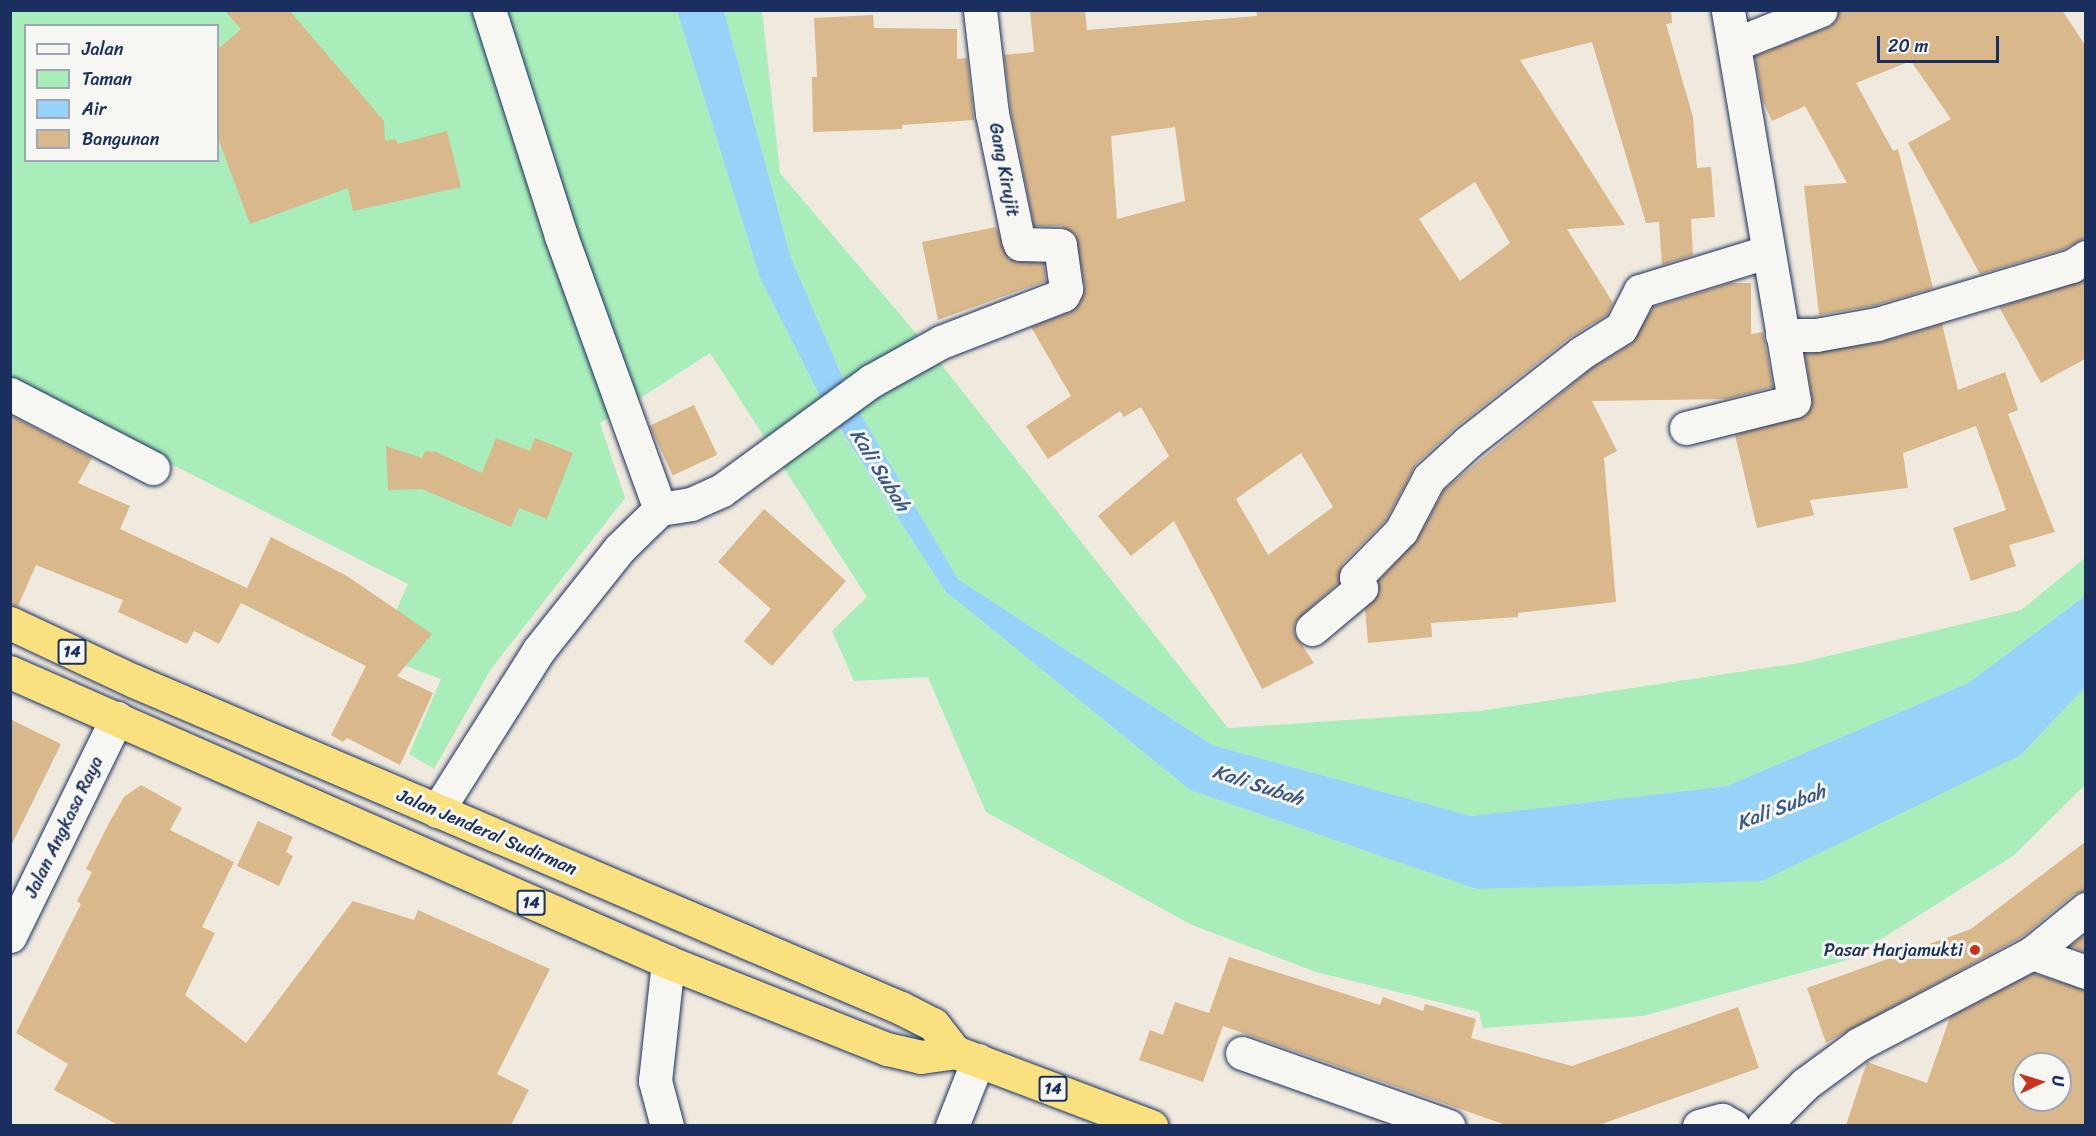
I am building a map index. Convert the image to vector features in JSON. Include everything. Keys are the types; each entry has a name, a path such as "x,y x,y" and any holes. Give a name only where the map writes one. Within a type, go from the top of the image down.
{"highway":[{"name":"Jalan Jenderal Sudirman","path":"10,623 134,681 901,1008 933,1024 966,1056"},
{"name":"14","path":"10,672 668,962 887,1049 921,1057 966,1056 1151,1125"},
{"path":"117,718 134,681"}],"street":[{"path":"437,811 538,651 619,549 660,509 561,236 489,10"},
{"name":"Gang Kirujit","path":"660,509 691,504 722,490 809,424 871,381 952,338 1052,302 1066,289 1060,245 1020,244 1018,239 992,114 980,10"},
{"path":"1686,428 1794,401 1767,252 1728,10"},
{"path":"1735,44 1821,10"},
{"path":"1312,628 1361,588 1356,577 1401,531 1429,478 1468,442 1581,352 1621,328 1640,291 1767,252"},
{"path":"1782,335 1816,335 1878,324 2072,266 2085,257"},
{"path":"10,394 153,468"},
{"name":"Jalan Angkasa Raya","path":"10,936 117,718"},
{"path":"1763,1125 1805,1084 1859,1044 2032,953 2085,909"},
{"path":"2032,953 2085,972"},
{"path":"668,962 655,1081 668,1125"},
{"path":"1242,1053 1448,1125"},
{"path":"952,1125 966,1056"},
{"path":"1699,1125 1722,1120 1733,1125"}],"green space":[{"path":"10,11 481,11 616,413 600,423 625,498 491,669 434,769 409,754 441,679 376,655 408,584 11,383"},
{"path":"498,11 677,11 760,278 824,404 770,446 710,353 636,401"},
{"path":"724,11 762,11 780,173 925,344 848,389 791,258"},
{"path":"933,354 1228,728 1479,711 1799,663 2021,610 2085,558 2085,596 1968,683 1727,786 1471,816 1212,745 958,579 853,401"},
{"path":"831,416 945,591 1190,790 1476,889 2021,755 2085,687 2085,785 2013,856 1848,960 1643,1016 1483,1028 1479,1012 1316,972 1192,925 986,812 928,677 854,681 832,631 867,597 776,456"}],"water":[{"name":"Kali Subah","path":"677,11 724,11 791,258 853,401 958,579 1212,745 1471,816 1727,786 1968,683 2085,596 2085,687 2021,755 1762,881 1476,889 1190,790 945,591 824,404 760,278"}],"building":[{"path":"224,10 289,10 384,121 385,141 396,139 398,144 447,131 461,187 353,211 348,188 250,224 219,141 219,48 241,29"},
{"path":"1030,10 1085,10 1087,30 1257,16 1256,10 1671,10 1672,23 1666,24 1693,117 1697,168 1711,167 1715,217 1691,219 1693,255 1662,265 1659,222 1646,223 1592,42 1520,60 1625,225 1567,229 1613,303 1607,315 1569,338 1456,427 1416,464 1386,520 1342,564 1339,582 1295,622 1294,633 1314,663 1262,689 1174,521 1131,556 1098,516 1169,456 1141,407 1124,417 1120,411 1048,459 1026,426 1071,396 1031,327 1070,312 1080,303 1085,287 1075,234 1061,226 1034,226 1011,111 1004,55 1034,52","holes":["1175,127 1185,201 1117,219 1111,136","1475,182 1510,243 1460,281 1419,219","1301,453 1333,507 1268,555 1236,499"]},
{"path":"1839,10 2062,10 2085,45 2085,238 2064,249 1980,274 1908,143 1951,119 1911,61 1856,83 1893,151 1898,149 1933,288 1873,306 1819,315 1804,186 1847,183 1805,106 1772,121 1762,99 1755,56 1828,27 1836,21"},
{"path":"873,15 874,28 957,29 957,59 967,58 974,120 902,125 902,129 813,132 812,77 817,77 814,18"},
{"path":"996,227 1009,259 1044,263 1046,281 938,320 922,242"},
{"path":"2085,280 2085,359 2041,383 1999,307"},
{"path":"1730,283 1751,283 1751,334 1763,332 1773,387 1727,399 1592,401 1617,451 1604,458 1616,602 1518,613 1518,617 1431,623 1432,637 1368,643 1365,609 1379,593 1378,581 1417,540 1444,490 1592,368 1631,344 1653,307"},
{"path":"1942,324 1958,390 2005,372 2018,410 2008,414 2055,532 2009,545 2016,566 1971,581 1953,528 2006,510 1976,426 1903,453 1908,488 1810,500 1814,515 1757,528 1735,435 1807,414 1812,398 1805,354 1880,342"},
{"path":"694,405 717,455 673,476 650,426"},
{"path":"10,415 92,458 78,483 130,506 120,529 247,588 271,537 347,576 432,634 397,676 433,693 400,765 347,738 343,742 331,735 366,666 241,603 219,644 194,631 187,644 118,612 123,600 36,565 18,606 10,605"},
{"path":"496,438 530,451 535,438 573,453 547,519 519,508 511,527 422,489 388,490 386,446 422,458 425,451 436,452 482,473"},
{"path":"764,509 846,581 772,666 744,641 771,609 718,562"},
{"path":"10,719 61,744 10,848"},
{"path":"141,785 182,808 170,830 234,862 202,927 215,933 185,995 246,1043 353,901 414,920 418,910 550,969 497,1074 529,1090 511,1125 118,1125 54,1090 68,1064 16,1033 81,904 77,901 92,872 86,869 109,823 124,797"},
{"path":"258,821 293,837 286,852 293,856 279,886 237,866"},
{"path":"2085,842 2085,891 2074,894 2022,937 1826,1043 1807,988 1971,929"},
{"path":"2084,935 2085,952 2070,946"},
{"path":"1229,957 1380,1005 1383,997 1423,1011 1425,1004 1476,1019 1471,1038 1572,1066 1738,1007 1759,1068 1599,1125 1506,1125 1223,1026 1203,1082 1139,1060 1150,1030 1163,1035 1175,1002 1209,1013"},
{"path":"2033,973 2085,990 2085,1125 1846,1125 1867,1062 1927,1083 1950,1017"}],"place":[{"name":"Pasar Harjamukti","path":"1975,950"}]}
